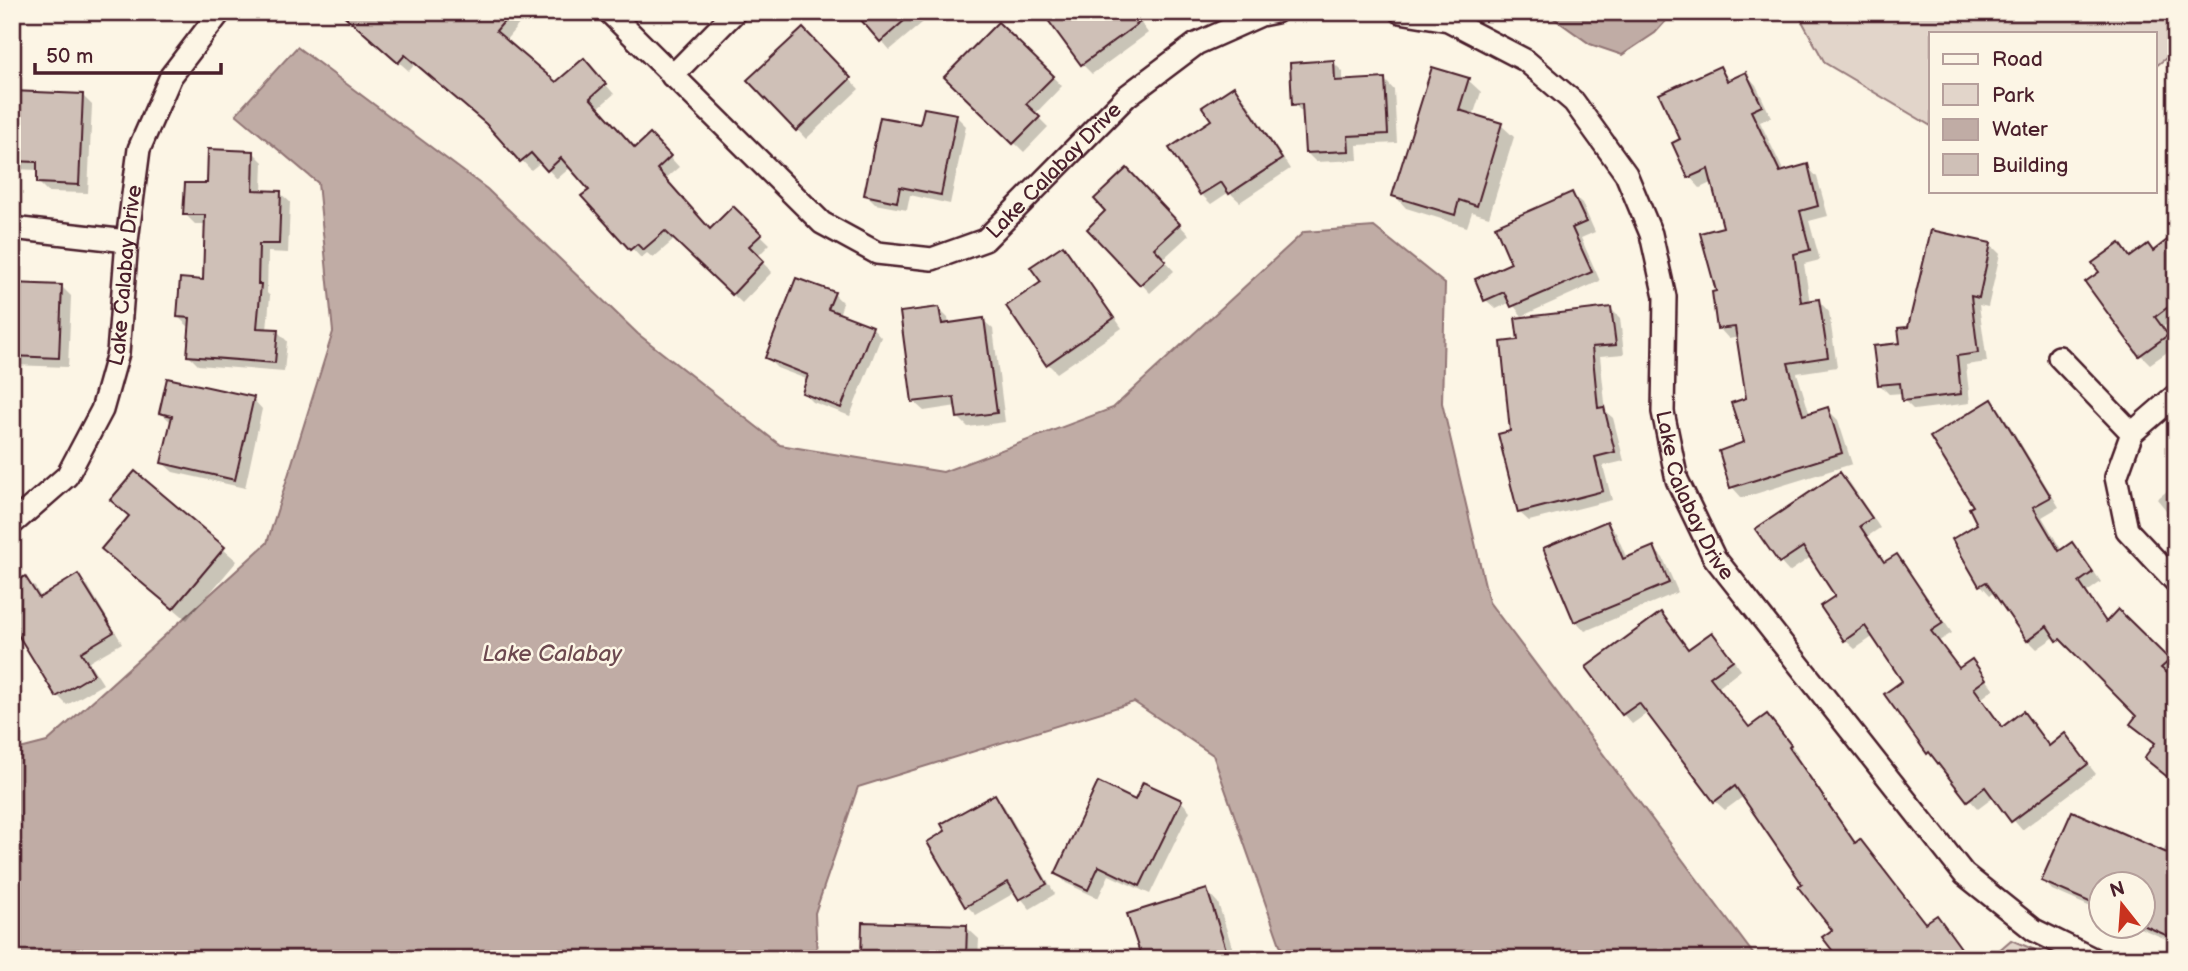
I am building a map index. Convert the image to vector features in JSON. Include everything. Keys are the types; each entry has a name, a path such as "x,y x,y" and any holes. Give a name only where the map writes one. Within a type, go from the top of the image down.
{"street":[{"name":"Lake Calabay Drive","path":"12,524 67,476 102,410 118,353 127,241 139,149 171,76 220,12"},
{"name":"Lake Calabay Drive","path":"609,12 822,223 877,253 932,259 985,240 1127,96 1196,44 1261,15 1276,12"},
{"path":"672,76 735,12"},
{"name":"Lake Calabay Drive","path":"1400,12 1448,20 1525,60 1574,102 1626,174 1651,234 1665,298 1663,412 1677,480 1714,557 1964,874 2034,930 2093,959"},
{"path":"12,228 127,241"},
{"path":"2059,357 2132,433"},
{"path":"2176,395 2132,433 2116,477 2126,530 2176,582"}],"green space":[{"path":"1797,12 2176,12 2176,50 2156,66 2156,32 1929,32 1929,125 1825,63"},
{"path":"2011,940 2057,959 1989,959"}],"water":[{"path":"1545,12 1674,12 1655,33 1622,55 1590,44"},
{"name":"Lake Calabay","path":"297,47 487,189 638,334 780,445 943,472 1113,408 1304,232 1374,227 1445,284 1442,403 1489,602 1757,959 1285,959 1213,755 1134,702 858,787 815,913 817,959 12,959 12,751 47,742 267,543 333,332 318,183 236,114"}],"building":[{"path":"340,12 512,12 496,31 556,82 584,58 606,84 590,98 635,148 650,134 671,156 657,169 710,229 733,206 762,234 749,246 764,261 732,295 665,231 643,250 637,244 630,250 581,196 589,190 561,158 547,171 531,153 520,162 486,124 405,55 398,63"},
{"path":"854,12 914,12 880,42"},
{"path":"1042,12 1154,12 1081,65"},
{"path":"998,22 1054,76 1026,104 1040,117 1013,144 944,77"},
{"path":"803,28 851,78 796,131 747,80"},
{"path":"1334,60 1335,81 1385,78 1388,134 1348,136 1349,151 1305,153 1302,104 1292,105 1290,63"},
{"path":"1720,66 1727,81 1746,72 1762,106 1751,111 1780,172 1808,164 1818,206 1800,211 1810,250 1794,254 1801,302 1819,299 1828,357 1788,363 1803,415 1828,407 1842,453 1730,488 1719,451 1744,442 1731,403 1746,398 1735,327 1717,329 1712,292 1716,291 1700,233 1723,227 1708,169 1688,178 1672,143 1680,139 1659,94"},
{"path":"1432,67 1469,78 1459,110 1502,123 1477,206 1459,200 1455,215 1392,196"},
{"path":"1234,86 1282,159 1229,194 1221,182 1200,195 1169,148 1211,120 1202,107"},
{"path":"12,91 83,94 79,185 37,183 37,162 12,161"},
{"path":"924,108 957,114 941,195 900,187 897,202 864,195 880,117 920,124"},
{"path":"208,149 254,151 253,190 281,191 279,244 259,244 258,284 261,284 257,328 278,329 275,363 187,356 190,318 177,317 180,278 203,280 205,215 183,215 185,183 207,183"},
{"path":"1127,168 1180,224 1154,248 1166,261 1140,285 1087,229 1105,211 1094,199"},
{"path":"1572,192 1586,222 1572,228 1592,272 1511,307 1504,292 1484,301 1475,279 1511,263 1495,226"},
{"path":"1931,230 1991,243 1979,298 1971,296 1978,353 1957,356 1961,394 1902,401 1900,383 1878,385 1873,346 1900,343 1898,328 1908,327"},
{"path":"2176,233 2176,301 2155,317 2168,335 2139,356 2085,282 2099,272 2092,263 2120,243 2130,257 2148,244 2153,251"},
{"path":"1063,245 1114,318 1046,365 1006,306 1041,282 1030,267"},
{"path":"796,278 835,292 828,309 873,326 841,408 802,393 808,375 765,358"},
{"path":"12,283 62,285 59,358 12,356"},
{"path":"939,307 942,324 984,318 997,413 957,418 954,397 912,402 900,312"},
{"path":"1611,307 1616,345 1592,347 1598,408 1604,407 1615,452 1595,457 1603,491 1518,513 1498,434 1510,431 1501,342 1518,340 1515,318"},
{"path":"167,378 254,397 235,480 161,463 172,416 159,413"},
{"path":"1992,399 2051,497 2033,507 2059,551 2072,542 2093,572 2079,582 2106,622 2118,609 2170,660 2161,668 2176,680 2176,784 2144,758 2155,743 2130,724 2136,716 2060,639 2057,641 2047,626 2027,641 1986,582 1979,586 1952,539 1977,524 1969,508 1973,506 1930,437"},
{"path":"135,471 225,547 173,609 101,549 129,516 110,500"},
{"path":"1840,472 1872,518 1860,526 1884,562 1897,554 1943,623 1931,631 1959,668 1972,659 1986,679 1974,688 2002,727 2023,711 2049,746 2065,733 2088,764 2011,822 1985,787 1967,801 1929,752 1927,754 1884,694 1902,681 1865,626 1844,641 1820,606 1835,596 1803,547 1779,563 1755,529"},
{"path":"1607,521 1623,559 1654,546 1669,583 1574,622 1543,548"},
{"path":"78,574 114,632 81,652 94,674 56,697 12,625 12,584 25,576 39,598"},
{"path":"1661,612 1688,649 1712,632 1733,660 1710,677 1749,727 1767,714 1791,745 1789,747 1855,843 1860,839 1925,923 1937,915 1961,948 1947,959 1839,959 1822,937 1832,930 1798,887 1802,884 1735,786 1714,802 1639,703 1622,715 1586,667"},
{"path":"1098,782 1135,800 1143,782 1182,800 1140,886 1099,866 1088,890 1055,874"},
{"path":"995,794 1047,884 1019,900 1008,882 965,907 927,842 945,831 941,824"},
{"path":"2072,811 2176,857 2176,917 2168,936 2156,931 2156,870 2086,870 2086,900 2041,881"},
{"path":"1207,889 1229,959 1142,959 1127,914"},
{"path":"862,922 967,925 966,959 861,959"}]}
